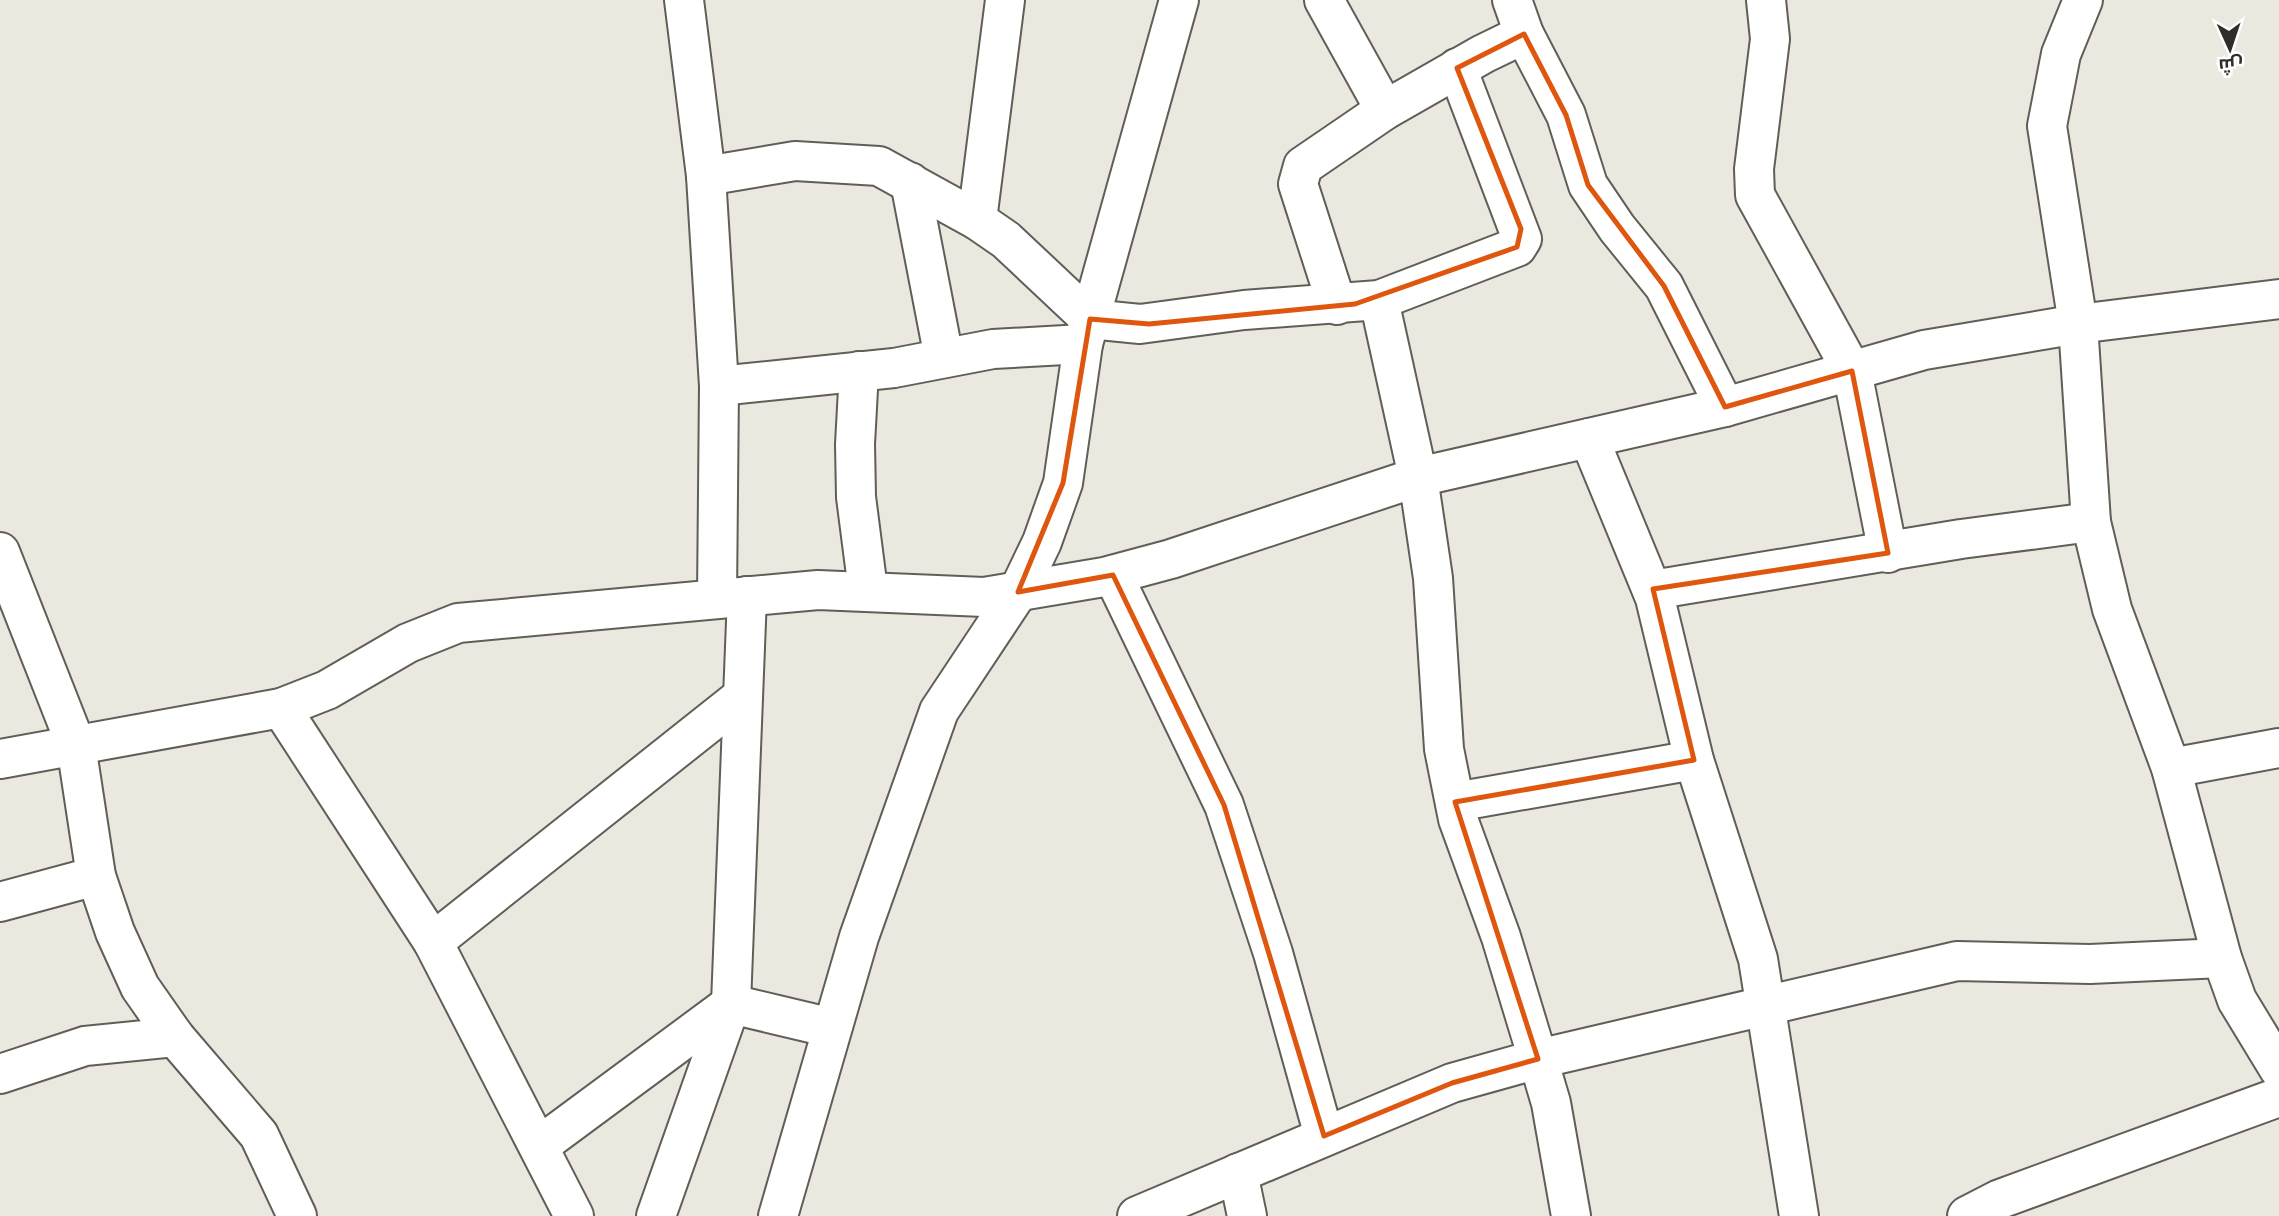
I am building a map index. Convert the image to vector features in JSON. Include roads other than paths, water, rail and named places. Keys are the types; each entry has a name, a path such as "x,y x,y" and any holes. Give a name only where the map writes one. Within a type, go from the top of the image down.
{"street":[{"path":"656,1216 731,1004 743,695 732,597 706,176 684,0"},
{"path":"977,220 1005,0"},
{"path":"778,1216 859,937 939,711 1018,592 1042,542 1063,483 1087,332 1179,0"},
{"path":"1324,0 1385,110"},
{"path":"1766,0 1770,39 1754,169 1755,195 1852,371 1888,552"},
{"path":"2083,0 2061,54 2047,126 2078,324 2091,522 2112,609 2171,768 2222,958 2237,1000 2279,1069"},
{"path":"1336,305 1298,184 1303,166 1385,110 1457,68 1518,17 1566,115 1588,185 1617,228 1664,286 1725,407"},
{"path":"719,386 859,371 1087,332 1244,310 1380,300 1517,247 1522,239 1521,229 1457,68"},
{"path":"706,176 794,161 879,166 977,220 1006,240 1087,332"},
{"path":"910,182 944,358"},
{"path":"0,759 281,708 327,690 408,643 458,623 818,590 868,590 984,597 1018,592 1113,575 1171,559 1418,477 1725,407 1924,350 2078,324 2279,299"},
{"path":"1380,300 1418,477 1433,578 1444,749 1455,802 1551,1103 1571,1216"},
{"path":"859,371 855,444 856,497 868,590"},
{"path":"1588,438 1651,590 1694,760 1758,959 1799,1216"},
{"path":"1651,590 2091,522"},
{"path":"0,552 76,745 96,876 115,932 140,987 175,1037 259,1135 297,1216"},
{"path":"1113,575 1224,805 1273,953 1324,1136"},
{"path":"433,942 743,695"},
{"path":"281,708 433,942 574,1216"},
{"path":"2171,768 2279,748"},
{"path":"1455,802 1694,760"},
{"path":"0,902 96,876"},
{"path":"1137,1216 1452,1083 1538,1059 1958,961 2090,964 2222,958"},
{"path":"539,1146 731,1004 832,1028"},
{"path":"0,1074 85,1046 175,1037"},
{"path":"1967,1216 2000,1199 2279,1097"},
{"path":"1238,1173 1247,1216"}]}
